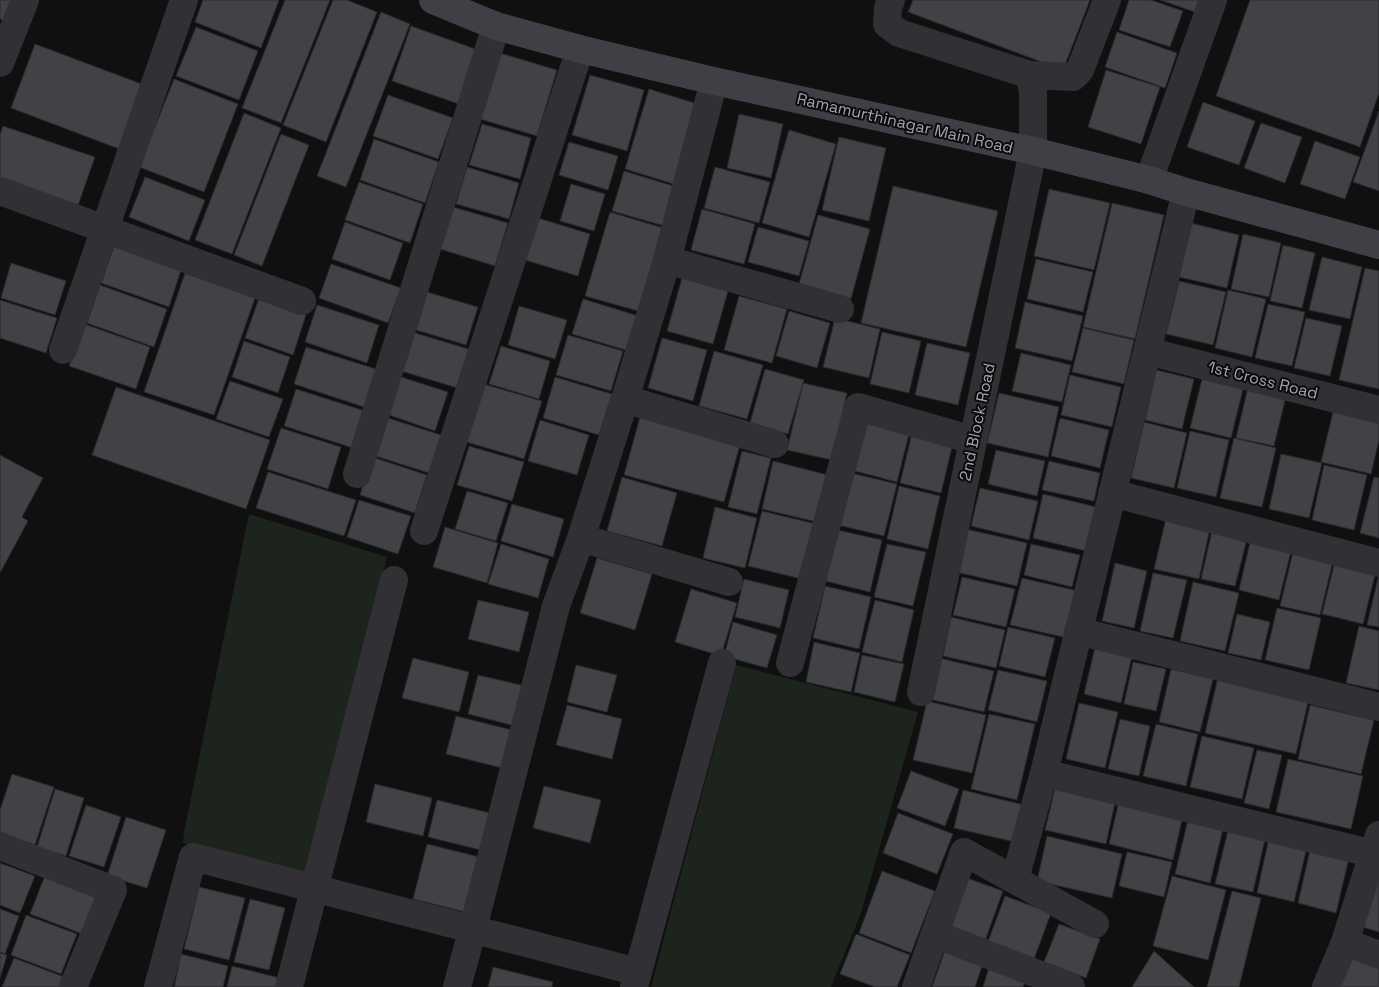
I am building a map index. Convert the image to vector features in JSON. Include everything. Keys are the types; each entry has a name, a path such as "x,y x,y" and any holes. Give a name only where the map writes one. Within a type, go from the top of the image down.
{"main road":[{"name":"Ramamurthinagar Main Road","path":"433,0 496,26 580,49 714,81 1033,151 1149,180 1379,245"}],"street":[{"path":"0,63 26,0"},
{"path":"63,350 184,0"},
{"path":"890,0 887,24 899,33 1030,75 1073,77 1080,70 1107,0"},
{"path":"1149,180 1213,0"},
{"path":"357,474 496,26"},
{"path":"424,531 580,49"},
{"name":"2nd Block Road","path":"922,692 1033,151 1033,94 1030,75"},
{"path":"457,987 556,606 625,399 667,260 714,81"},
{"path":"0,191 302,301"},
{"path":"1015,879 1044,773 1186,192"},
{"path":"667,260 840,309"},
{"name":"1st Cross Road","path":"1147,351 1379,410"},
{"path":"625,399 776,444"},
{"path":"790,663 858,407 973,440"},
{"path":"1112,493 1379,563"},
{"path":"580,538 729,582"},
{"path":"289,987 394,580"},
{"path":"1078,632 1379,708"},
{"path":"158,987 193,857 473,928 636,979 722,663"},
{"path":"1044,773 1376,845 1345,942 1326,987"},
{"path":"0,846 113,890 73,987"},
{"path":"916,987 964,852 1095,924"},
{"path":"935,934 1071,987"},
{"path":"1345,942 1379,954"}],"shaded area":[{"path":"249,514 387,557 306,876 183,843"},
{"path":"736,665 918,712 861,913 831,987 651,987"}],"building":[{"path":"0,0 18,0 10,22 0,19"},
{"path":"203,0 279,0 261,48 195,22"},
{"path":"285,0 330,0 281,123 242,108"},
{"path":"333,0 347,0 377,12 326,142 283,125"},
{"path":"913,0 1090,0 1063,70 908,12"},
{"path":"1129,0 1151,0 1183,11 1170,47 1119,30"},
{"path":"1160,0 1199,0 1195,12"},
{"path":"1250,0 1379,0 1379,93 1360,147 1216,96"},
{"path":"381,12 410,24 346,187 317,176"},
{"path":"411,26 478,50 459,104 392,81"},
{"path":"196,27 258,51 239,100 176,76"},
{"path":"1117,32 1177,53 1165,88 1105,67"},
{"path":"35,44 147,86 122,150 11,108"},
{"path":"500,53 557,70 537,136 480,119"},
{"path":"1106,70 1160,87 1141,144 1088,127"},
{"path":"590,75 644,90 627,151 572,135"},
{"path":"174,79 238,104 204,192 139,167"},
{"path":"649,89 704,106 680,186 625,169"},
{"path":"388,95 453,118 438,159 373,136"},
{"path":"1203,102 1255,121 1239,165 1187,147"},
{"path":"1379,111 1379,191 1353,182"},
{"path":"244,113 281,128 232,254 195,240"},
{"path":"739,114 783,124 771,178 727,168"},
{"path":"1261,123 1302,137 1285,183 1244,168"},
{"path":"482,124 531,138 520,179 469,165"},
{"path":"3,126 95,157 76,211 0,184 0,135"},
{"path":"789,130 836,144 809,237 762,223"},
{"path":"281,134 309,145 262,266 234,255"},
{"path":"839,137 886,148 869,221 822,210"},
{"path":"374,139 439,162 425,203 360,180"},
{"path":"1315,141 1360,157 1345,199 1300,184"},
{"path":"569,142 618,156 608,190 559,175"},
{"path":"467,167 519,183 509,219 456,204"},
{"path":"715,167 770,182 759,223 704,208"},
{"path":"624,171 680,188 668,227 612,211"},
{"path":"145,177 205,200 189,241 129,217"},
{"path":"359,182 423,204 410,243 345,220"},
{"path":"571,184 605,194 594,231 560,221"},
{"path":"893,186 998,211 966,347 861,323"},
{"path":"1049,189 1110,203 1094,270 1034,256"},
{"path":"1112,203 1164,215 1135,339 1083,327"},
{"path":"453,207 508,223 495,266 440,249"},
{"path":"702,209 755,224 744,264 691,250"},
{"path":"610,212 663,228 638,311 585,296"},
{"path":"818,215 870,229 851,299 799,284"},
{"path":"538,218 590,234 578,276 525,260"},
{"path":"345,222 403,243 390,280 332,259"},
{"path":"1191,223 1239,235 1227,288 1179,277"},
{"path":"758,227 809,241 799,276 748,262"},
{"path":"1243,234 1281,243 1269,297 1231,289"},
{"path":"115,243 182,267 169,307 101,283"},
{"path":"1283,245 1315,253 1302,308 1270,301"},
{"path":"1322,257 1362,267 1350,319 1309,310"},
{"path":"1036,259 1093,272 1083,312 1027,299"},
{"path":"11,263 66,281 55,315 1,298"},
{"path":"331,264 401,288 388,323 319,298"},
{"path":"1365,268 1379,271 1379,389 1339,380"},
{"path":"185,273 255,298 214,415 144,392"},
{"path":"682,278 728,291 713,344 667,331"},
{"path":"1179,281 1226,292 1213,345 1166,334"},
{"path":"100,285 167,309 154,347 87,323"},
{"path":"1228,290 1266,299 1252,357 1215,348"},
{"path":"427,292 478,307 466,345 416,330"},
{"path":"739,296 787,309 772,363 724,350"},
{"path":"259,298 306,315 293,355 245,338"},
{"path":"583,299 642,317 632,352 572,334"},
{"path":"0,300 57,318 46,353 0,338"},
{"path":"1025,302 1083,316 1072,361 1015,348"},
{"path":"1268,304 1305,312 1292,366 1255,358"},
{"path":"317,305 379,325 367,363 305,342"},
{"path":"519,306 567,320 555,359 508,345"},
{"path":"789,311 830,323 817,368 776,356"},
{"path":"835,318 880,329 869,378 823,367"},
{"path":"1306,318 1342,326 1330,376 1294,368"},
{"path":"84,324 150,347 136,389 69,366"},
{"path":"1083,328 1134,340 1124,384 1072,372"},
{"path":"412,332 472,350 461,389 401,371"},
{"path":"882,332 921,341 909,393 870,384"},
{"path":"568,335 623,351 611,391 556,375"},
{"path":"662,338 707,350 693,401 648,388"},
{"path":"244,341 290,357 278,393 232,377"},
{"path":"927,343 970,353 958,405 915,395"},
{"path":"501,346 550,361 539,399 489,384"},
{"path":"306,347 376,369 364,407 294,384"},
{"path":"714,351 763,365 747,419 699,406"},
{"path":"1021,353 1071,365 1062,402 1012,391"},
{"path":"765,369 804,380 788,434 750,423"},
{"path":"1156,370 1194,379 1182,429 1145,420"},
{"path":"1070,375 1121,387 1112,427 1061,415"},
{"path":"398,376 448,392 435,431 386,414"},
{"path":"555,377 612,394 599,435 543,418"},
{"path":"1202,379 1243,389 1231,438 1190,428"},
{"path":"230,381 283,399 269,437 216,419"},
{"path":"480,383 542,401 524,459 463,441"},
{"path":"803,383 847,393 832,460 787,450"},
{"path":"116,387 270,440 246,509 92,455"},
{"path":"1248,387 1286,396 1274,446 1236,438"},
{"path":"296,389 365,411 353,448 284,426"},
{"path":"999,393 1059,407 1048,457 987,443"},
{"path":"1333,412 1379,423 1379,440 1371,474 1321,462"},
{"path":"385,417 441,435 429,473 372,455"},
{"path":"640,417 740,445 724,502 624,475"},
{"path":"1060,418 1109,430 1100,468 1051,456"},
{"path":"540,420 589,435 577,475 528,461"},
{"path":"863,422 909,434 897,482 851,470"},
{"path":"1144,422 1187,433 1174,488 1131,478"},
{"path":"281,428 341,447 328,489 267,469"},
{"path":"1190,431 1229,440 1216,497 1177,488"},
{"path":"912,433 953,443 941,493 900,483"},
{"path":"1234,438 1276,448 1262,507 1220,498"},
{"path":"469,446 524,462 512,501 457,485"},
{"path":"996,450 1045,461 1037,496 988,484"},
{"path":"742,451 771,458 757,514 728,507"},
{"path":"1281,454 1322,463 1309,518 1269,509"},
{"path":"0,455 43,478 22,517 28,521 0,573"},
{"path":"372,457 427,475 415,513 360,495"},
{"path":"773,461 828,475 817,522 762,509"},
{"path":"1049,461 1100,473 1094,501 1042,490"},
{"path":"1324,465 1367,475 1354,530 1312,520"},
{"path":"268,472 356,500 344,536 256,508"},
{"path":"851,473 897,484 884,536 838,525"},
{"path":"622,477 677,493 662,546 607,531"},
{"path":"1374,477 1379,478 1379,538 1360,533"},
{"path":"899,486 940,496 928,549 887,539"},
{"path":"980,488 1038,501 1029,540 971,526"},
{"path":"467,491 508,503 496,541 455,529"},
{"path":"1043,494 1096,507 1086,551 1033,538"},
{"path":"359,500 411,516 398,554 347,537"},
{"path":"512,504 564,519 553,557 501,541"},
{"path":"715,507 757,518 745,568 703,558"},
{"path":"762,511 816,524 802,579 748,566"},
{"path":"1167,514 1211,524 1199,579 1154,569"},
{"path":"445,527 498,543 487,583 433,567"},
{"path":"966,529 1027,543 1017,586 956,572"},
{"path":"837,530 882,540 870,592 825,581"},
{"path":"1212,531 1247,539 1235,586 1201,579"},
{"path":"1251,538 1292,547 1279,600 1239,590"},
{"path":"501,544 549,559 538,598 488,584"},
{"path":"887,544 926,552 913,606 874,597"},
{"path":"1031,544 1080,555 1072,587 1024,575"},
{"path":"1294,548 1334,557 1320,615 1280,606"},
{"path":"1336,557 1377,566 1363,624 1322,614"},
{"path":"597,558 652,574 635,630 580,613"},
{"path":"1115,563 1147,571 1134,628 1102,621"},
{"path":"1153,573 1187,580 1173,638 1140,631"},
{"path":"1379,574 1379,627 1367,625"},
{"path":"962,577 1015,589 1006,627 953,615"},
{"path":"1022,578 1078,591 1067,638 1010,625"},
{"path":"744,579 789,590 780,628 735,617"},
{"path":"1193,582 1239,593 1225,651 1180,641"},
{"path":"825,586 871,597 859,649 813,638"},
{"path":"691,589 737,603 721,656 675,642"},
{"path":"478,600 529,612 519,652 468,639"},
{"path":"875,600 914,610 902,662 862,652"},
{"path":"1277,608 1321,618 1309,670 1265,660"},
{"path":"1237,614 1270,622 1261,660 1228,653"},
{"path":"951,617 1005,630 996,668 943,656"},
{"path":"733,622 777,635 767,668 724,656"},
{"path":"1359,626 1379,631 1379,690 1346,683"},
{"path":"1008,627 1055,638 1045,677 999,666"},
{"path":"814,642 860,653 851,692 806,682"},
{"path":"1096,643 1133,652 1121,703 1084,694"},
{"path":"862,655 904,664 895,702 854,692"},
{"path":"935,657 994,671 984,712 925,698"},
{"path":"413,658 469,672 459,712 402,698"},
{"path":"1133,662 1166,669 1156,711 1124,704"},
{"path":"576,665 617,675 607,712 567,702"},
{"path":"1171,669 1213,679 1200,732 1159,722"},
{"path":"998,670 1047,681 1037,722 988,710"},
{"path":"478,675 525,686 515,726 468,714"},
{"path":"1218,677 1309,698 1296,754 1205,733"},
{"path":"927,701 986,715 972,773 913,760"},
{"path":"1079,703 1118,712 1105,768 1066,759"},
{"path":"567,705 622,719 612,759 556,745"},
{"path":"1310,705 1374,720 1361,774 1298,759"},
{"path":"989,714 1035,724 1017,800 971,789"},
{"path":"456,716 512,730 502,768 446,754"},
{"path":"1120,719 1150,726 1139,776 1108,769"},
{"path":"1156,724 1198,734 1186,786 1143,776"},
{"path":"1202,736 1254,748 1242,799 1190,787"},
{"path":"1257,750 1282,755 1269,809 1244,803"},
{"path":"1288,759 1363,776 1351,829 1276,812"},
{"path":"911,771 959,789 945,826 897,808"},
{"path":"12,774 54,787 35,845 0,834 0,810"},
{"path":"375,784 432,798 423,836 366,822"},
{"path":"1056,784 1116,798 1106,844 1045,830"},
{"path":"544,786 601,800 590,843 533,828"},
{"path":"55,789 84,798 66,856 37,847"},
{"path":"963,790 1024,805 1015,842 954,828"},
{"path":"437,800 494,814 485,851 428,837"},
{"path":"1119,801 1183,816 1173,860 1109,844"},
{"path":"86,805 121,817 104,867 69,856"},
{"path":"898,813 953,834 937,874 883,853"},
{"path":"126,817 166,830 147,888 107,876"},
{"path":"1188,820 1223,829 1210,883 1175,874"},
{"path":"1229,826 1266,835 1253,892 1215,884"},
{"path":"1047,836 1122,854 1112,898 1037,881"},
{"path":"1269,838 1307,847 1294,902 1257,893"},
{"path":"427,844 483,858 469,913 413,899"},
{"path":"1310,850 1349,858 1336,913 1298,903"},
{"path":"1127,852 1172,862 1164,897 1119,886"},
{"path":"0,863 35,876 20,913 0,905"},
{"path":"882,871 935,891 911,953 859,933"},
{"path":"46,873 104,895 88,936 30,914"},
{"path":"1379,873 1379,932 1359,926"},
{"path":"1172,876 1226,890 1208,960 1153,946"},
{"path":"964,877 1003,891 985,941 945,926"},
{"path":"199,887 245,898 229,960 184,949"},
{"path":"1232,891 1261,898 1239,987 1207,987"},
{"path":"1005,896 1051,913 1033,962 987,944"},
{"path":"250,899 285,908 269,970 234,962"},
{"path":"0,909 19,916 5,954 0,952"},
{"path":"26,915 77,934 61,974 11,955"},
{"path":"1059,924 1100,939 1086,978 1044,962"},
{"path":"856,934 910,955 897,987 875,987 840,974"},
{"path":"945,950 983,963 975,987 932,987"},
{"path":"1154,951 1194,987 1132,987"},
{"path":"0,953 7,955 0,978"},
{"path":"1351,953 1379,963 1379,987 1338,987"},
{"path":"181,954 228,966 223,987 174,987"},
{"path":"14,958 67,978 64,987 2,987"},
{"path":"232,966 280,978 278,987 227,987"},
{"path":"493,967 553,982 552,987 488,987"},
{"path":"989,967 1026,980 1023,987 983,987"}]}
